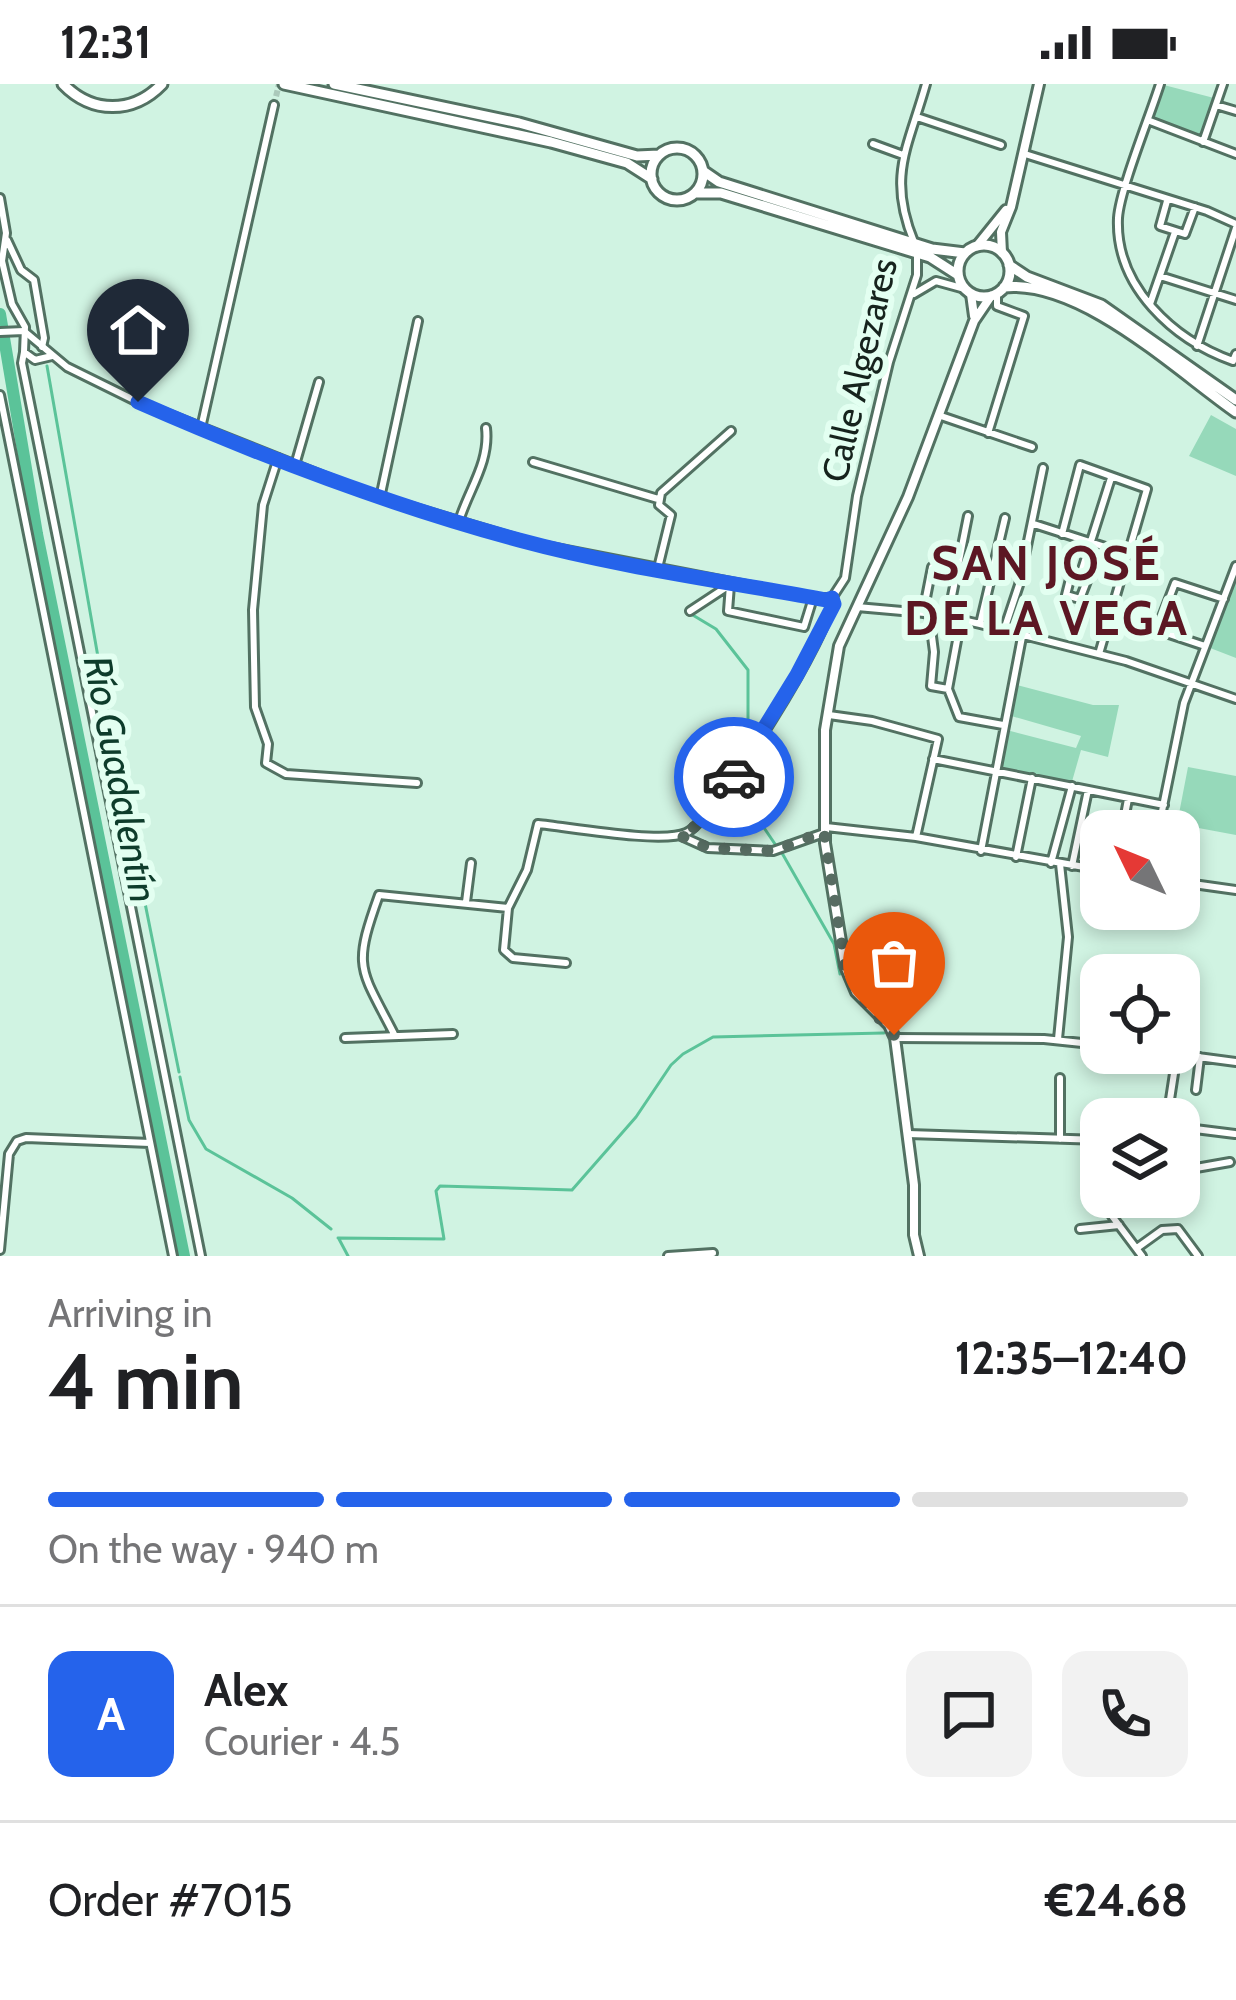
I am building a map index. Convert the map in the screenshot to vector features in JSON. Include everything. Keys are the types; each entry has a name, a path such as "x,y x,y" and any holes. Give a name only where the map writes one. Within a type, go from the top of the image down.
{"main road":[{"path":"63,84 93,104 128,106 162,84"},
{"path":"284,84 551,142 626,164 652,179"},
{"path":"334,84 519,123 637,156 686,149 719,182 916,248 941,261 958,274 968,292 974,322"},
{"path":"1002,254 1000,232 1013,198 1039,84"},
{"path":"659,155 652,179 669,199 721,193 916,248 965,253 977,246 1013,198"},
{"path":"695,193 703,171"},
{"path":"977,246 991,246 1027,277 1101,305 1236,400"},
{"path":"958,274 965,253"},
{"path":"919,1256 895,1038 889,1025 856,992 846,971 824,830 826,715 837,652 940,416 974,322 997,292 1009,265"},
{"path":"968,292 1027,287 1096,314 1236,412"}],"street":[{"name":"Calle Algezares","path":"679,835 698,825 713,808 752,749 820,636 834,604 832,598 845,578 857,496 887,369 917,275 916,248 898,195 904,156 926,84"},
{"path":"1160,84 1118,216 1123,258 1150,304 1172,328 1197,346 1235,357"},
{"path":"1203,142 1223,84"},
{"path":"202,428 274,105"},
{"path":"1216,105 1236,111"},
{"path":"916,118 1001,145"},
{"path":"1149,120 1236,154"},
{"path":"873,144 904,156"},
{"path":"1024,154 1196,207 1236,226 1197,346"},
{"path":"0,198 5,236 2,261 20,330 22,363 202,1256"},
{"path":"1167,200 1160,226 1174,232 1185,234 1196,207"},
{"path":"1150,304 1174,232"},
{"path":"5,236 21,270 34,280 42,346"},
{"path":"1160,276 1236,300"},
{"path":"909,302 931,282 947,282 968,292"},
{"path":"988,433 1024,316 997,306 997,292"},
{"path":"380,498 418,321"},
{"path":"0,332 20,330 52,356 138,402 380,498 535,544 832,598"},
{"path":"24,352 35,360 52,356"},
{"path":"295,464 319,382"},
{"path":"0,395 172,1256"},
{"path":"940,416 1032,447"},
{"path":"459,521 484,462 486,428"},
{"path":"658,499 731,431"},
{"path":"278,458 263,505 253,610 255,706 268,744 266,763 286,775 417,782"},
{"path":"533,462 658,499"},
{"path":"1062,535 1080,465 1147,489 1099,654"},
{"path":"1004,631 1034,524 1043,468"},
{"path":"1079,579 1111,478"},
{"path":"658,499 671,514 658,568"},
{"path":"948,616 968,516"},
{"path":"980,624 1005,518"},
{"path":"1034,524 1127,554"},
{"path":"1162,810 1190,685 1236,566"},
{"path":"932,568 926,613 934,652 931,686 948,689"},
{"path":"731,583 728,611 804,627 813,598"},
{"path":"690,610 731,583"},
{"path":"1204,646 1157,630 1175,583 1223,599"},
{"path":"857,607 961,619 1099,654 1236,699"},
{"path":"961,619 948,689 959,717 1003,725"},
{"path":"981,851 1022,636"},
{"path":"826,715 872,721 938,739 916,837"},
{"path":"933,759 1163,805"},
{"path":"1016,857 1032,778"},
{"path":"1058,1040 1066,986 1068,916 1055,864 1072,786"},
{"path":"1072,866 1088,790"},
{"path":"1126,810 1128,799"},
{"path":"566,963 513,958 504,950 508,908 527,870 538,824 679,835 708,848 773,851 824,830 916,837 1080,867"},
{"path":"466,902 472,863"},
{"path":"1200,885 1236,890"},
{"path":"394,1036 360,963 380,895 508,908"},
{"path":"345,1038 453,1034"},
{"path":"895,1038 1080,1043"},
{"path":"1200,1057 1236,1062"},
{"path":"1196,1090 1198,1074"},
{"path":"1060,1078 1060,1139"},
{"path":"1200,1129 1235,1133"},
{"path":"908,1134 1080,1139"},
{"path":"0,1250 9,1154 16,1141 149,1143"},
{"path":"1200,1168 1230,1162"},
{"path":"1114,1218 1140,1252 1162,1230 1178,1229 1198,1256"},
{"path":"1080,1229 1119,1225"},
{"path":"668,1256 713,1252"}],"green space":[{"path":"1160,84 1214,98 1201,137 1149,120"},
{"path":"1211,415 1236,429 1236,476 1189,456"},
{"path":"1236,564 1236,658 1205,646"},
{"path":"1013,684 1093,705 1119,705 1108,757 1081,750 1071,785 996,769 1003,729 1076,748 1081,736 1008,715"},
{"path":"1188,767 1236,776 1236,835 1200,828 1200,810 1180,810"}],"waterway":[{"name":"Río Guadalentín","path":"0,314 37,534 184,1256"},
{"path":"47,366 115,754 179,1072"},
{"path":"686,611 716,629 748,670 748,749"},
{"path":"758,767 758,819 775,844"},
{"path":"782,853 834,944 840,974"},
{"path":"338,1238 444,1239 436,1191 440,1186 572,1190 636,1117 671,1065 713,1037 884,1033"},
{"path":"180,1077 189,1120 206,1149 292,1198 331,1229"},
{"path":"339,1239 348,1256"}],"tunnel":[{"path":"274,105 279,84"}],"way so far":[{"path":"734,777 698,825 679,835 708,848 773,851 824,832 846,971 859,995 894,1035"}],"district":[{"name":"SAN JOSÉ DE LA VEGA","path":"1047,590"}],"route":[{"path":"138,402 360,491 514,539 832,598 834,604 820,636 734,777"}]}
